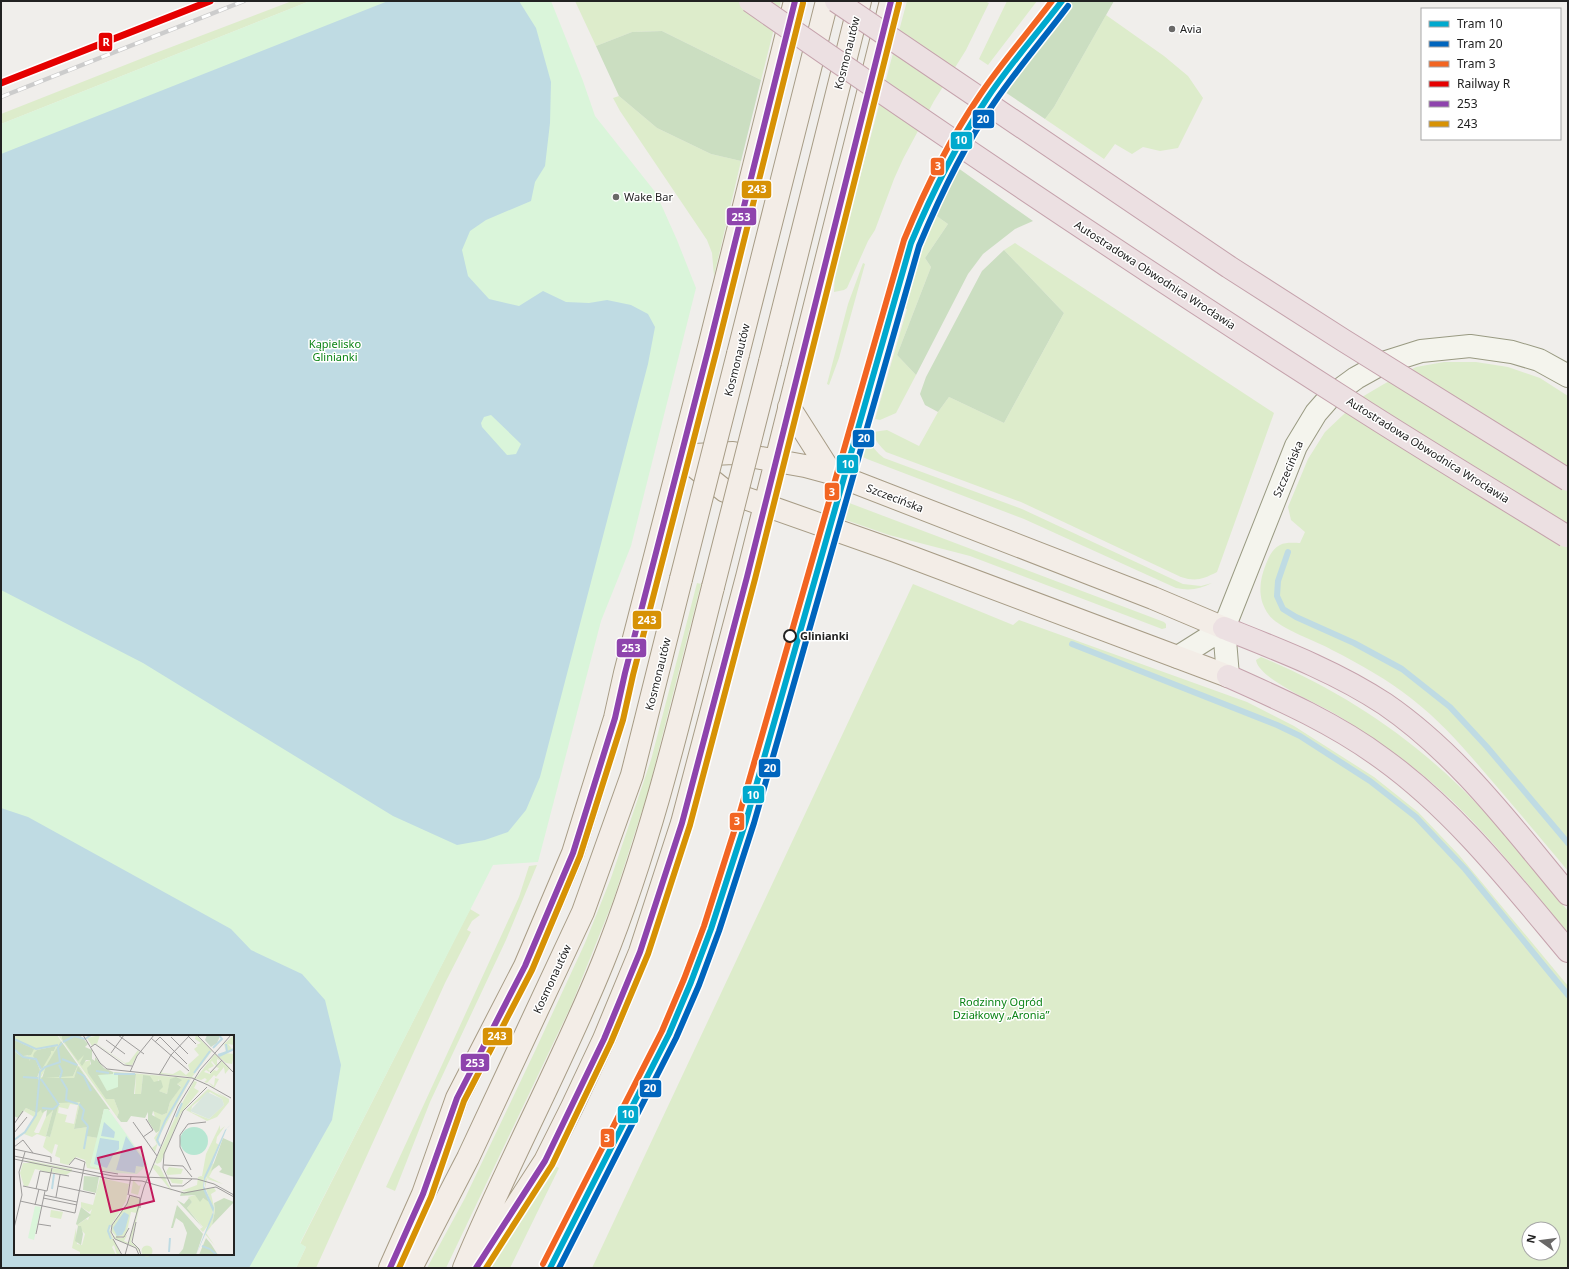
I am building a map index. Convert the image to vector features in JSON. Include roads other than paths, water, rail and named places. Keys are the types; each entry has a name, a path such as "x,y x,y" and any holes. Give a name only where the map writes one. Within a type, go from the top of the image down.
{"highway":[{"name":"Autostradowa Obwodnica Wrocławia","path":"750,1 862,79 1090,232 1354,405 1568,538"},
{"path":"836,1 1229,267 1568,480"},
{"path":"1224,628 1296,657 1339,677 1385,704 1413,726 1451,760 1490,802 1568,894"},
{"path":"1228,676 1283,700 1317,717 1383,758 1411,780 1439,804 1482,849 1568,950"}],"main road":[{"path":"390,1268 423,1194 457,1098 525,966 573,853 615,718 795,1"},
{"name":"Kosmonautów","path":"411,1268 468,1158 583,912 632,775 827,1"},
{"name":"Kosmonautów","path":"464,1268 480,1228 566,1047 603,962 636,873 662,789 860,1"},
{"path":"476,1268 545,1161 604,1039 640,952 682,823 776,460 891,1"},
{"path":"789,407 831,473"},
{"name":"Szczecińska","path":"680,456 733,453 776,460 831,473 1153,598 1224,628"},
{"path":"680,456 726,492 895,551 1228,676"}],"street":[{"name":"Szczecińska","path":"1228,676 1224,628 1296,446 1316,413 1330,397 1356,378 1384,363 1421,351 1470,346 1512,352 1539,360 1568,376"},
{"path":"1178,657 1224,628"}],"water":[{"name":"Kąpielisko Glinianki","path":"388,1 519,1 536,28 551,82 550,123 545,166 535,182 531,201 486,220 470,231 462,250 468,276 489,299 519,306 543,291 566,302 589,303 607,300 631,305 648,314 655,327 648,364 540,777 526,810 508,832 485,840 457,845 393,816 143,663 1,590 1,154","holes":["491,415 521,444 516,454 507,455 482,427 481,423 484,417"]},
{"path":"1,808 28,817 231,929 251,950 302,974 325,1000 341,1065 332,1120 249,1268 1,1268"}],"waterway":[{"path":"1288,552 1278,581 1277,596 1283,609 1296,617 1354,643 1402,669 1450,707 1487,747 1568,843"},
{"path":"1072,644 1277,725 1300,736 1370,781 1416,817 1465,869 1568,995"}],"railway":[{"path":"1,97 244,1"}],"tram line":[{"name":"3","path":"543,1264 662,1031 704,926 738,819 904,240 920,202 958,129 988,83 1052,1"},
{"name":"10","path":"550,1268 669,1034 711,929 746,821 911,243 945,170 975,117 1004,74 1062,1"},
{"name":"20","path":"559,1268 676,1038 699,985 719,931 754,823 919,246 935,209 972,137 1003,90 1068,6"}],"rail line":[{"name":"R","path":"1,83 210,1"}],"place":[{"name":"Avia","path":"1172,29"},
{"name":"Wake Bar","path":"616,197"},
{"name":"Glinianki","path":"790,636"}],"park label":[{"name":"Rodzinny Ogród Działkowy „Aronia”","path":"1001,1008"}]}
